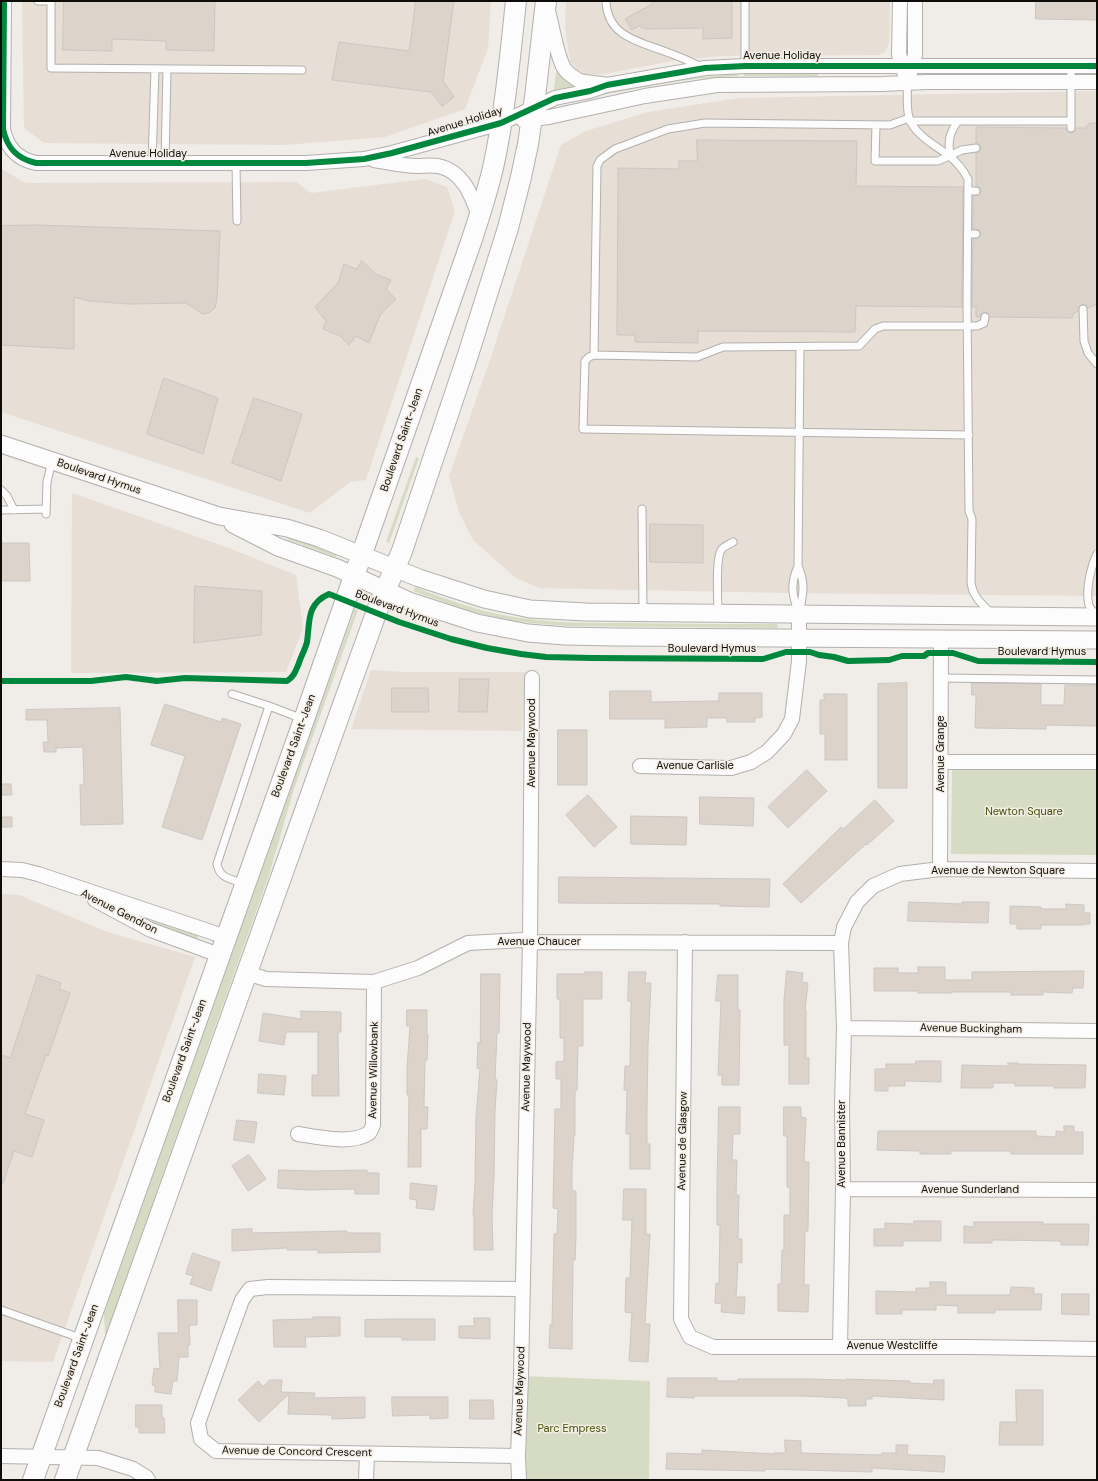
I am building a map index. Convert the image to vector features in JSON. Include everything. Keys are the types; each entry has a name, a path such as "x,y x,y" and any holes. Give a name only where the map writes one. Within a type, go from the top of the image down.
{"main road":[{"name":"Boulevard Saint-Jean","path":"33,1480 304,719 479,216 492,170 501,123 516,1"},
{"path":"65,1480 340,713 407,536 467,358 501,252 521,177 532,113 546,1"}],"street":[{"name":"Avenue Holiday","path":"4,1 3,129 7,144 14,153 23,159 36,163 321,163 364,159 392,153 501,123 532,113 555,98 590,91 607,85 705,68 745,66 1097,66"},
{"path":"546,1 559,57 564,68 569,74 582,81 607,85"},
{"path":"900,1 900,54 907,66 907,83"},
{"path":"907,66 915,54 916,1"},
{"name":"Avenue Holiday","path":"532,113 549,117 645,96 717,85 927,82 1097,82"},
{"path":"364,159 416,166 436,166 447,169 458,176 467,187 479,216"},
{"name":"Boulevard Hymus","path":"1,444 219,516 287,528 362,554 464,594 514,606 565,612 994,616 1096,615"},
{"name":"Boulevard Hymus","path":"219,516 278,547 337,568 409,601 457,618 500,629 528,633 609,637 1096,640"},
{"name":"Avenue Carlisle","path":"640,766 731,768 751,762 767,752 784,734 792,719 799,661 799,614"},
{"path":"1096,615 1096,640"},
{"name":"Avenue Grange","path":"940,869 941,640"},
{"name":"Avenue Maywood","path":"519,1480 518,1456 530,942 532,678"},
{"path":"940,762 1097,762"},
{"name":"Avenue Gendron","path":"1,869 29,871 222,946"},
{"name":"Avenue de Newton Square","path":"841,943 844,927 857,902 873,886 900,874 940,869 1097,871"},
{"name":"Avenue Gendron","path":"64,884 143,926 222,946"},
{"name":"Avenue Chaucer","path":"247,974 266,978 374,982 418,968 468,943 523,940 530,942 841,943"},
{"name":"Avenue de Glasgow","path":"685,942 681,1319 690,1337"},
{"name":"Avenue Bannister","path":"840,1346 844,1028 841,943"},
{"name":"Avenue Willowbank","path":"298,1134 341,1140 358,1138 370,1132 373,1125 374,982"},
{"name":"Avenue Buckingham","path":"844,1028 1097,1031"},
{"name":"Avenue Sunderland","path":"843,1189 1097,1190"},
{"name":"Avenue de Concord Crescent","path":"518,1456 216,1451 201,1440 198,1423 242,1300 250,1289 268,1287 522,1289"},
{"name":"Avenue Westcliffe","path":"690,1337 713,1347 840,1346 1097,1349"},
{"path":"366,1480 367,1454"},
{"path":"1,1456 98,1458 133,1469 146,1477 148,1480"}],"lane":[{"path":"38,1 51,1 51,68 302,70"},
{"path":"606,1 608,16 611,22 625,36 705,68"},
{"path":"745,1 745,66"},
{"path":"594,354 597,166 600,160 615,149 668,128 705,123 890,125 909,120 1071,124 1071,66"},
{"path":"156,68 159,163"},
{"path":"159,163 167,69"},
{"path":"907,83 907,110 909,120 919,133 950,156 963,170 968,179 969,511 972,519 971,588 975,597 994,616"},
{"path":"950,156 948,143 950,132 958,121"},
{"path":"876,125 875,161 938,161 962,150 976,148"},
{"path":"236,164 237,221"},
{"path":"968,191 976,191"},
{"path":"968,234 976,234"},
{"path":"1083,309 1084,341 1088,353 1097,364"},
{"path":"969,435 583,429 585,361 594,354 697,357 723,347 859,346 875,329 883,326 977,326 984,323 985,317"},
{"path":"799,614 792,595 793,577 798,566 800,347"},
{"path":"1,510 46,512 47,482 52,461"},
{"path":"1,490 7,496 14,510"},
{"path":"642,509 642,613"},
{"path":"718,614 717,573 719,555 722,549 733,542"},
{"path":"1096,615 1089,603 1089,585 1090,571 1097,554"},
{"path":"941,678 1097,680"},
{"path":"232,694 304,719"},
{"path":"244,884 234,879 224,877 218,871 217,864 269,706"},
{"path":"1,1310 83,1339"}],"shaded area":[{"path":"22,1 491,1 488,48 465,109 385,137 283,145 44,143 24,128"},
{"path":"566,1 890,1 889,44 885,52 879,55 722,56 678,60 604,74 587,75 576,69 570,61 565,28"},
{"path":"1097,91 1097,596 786,593 539,588 516,578 473,540 459,512 449,476 490,360 561,145 586,131 648,112 739,98"},
{"path":"1,169 26,183 296,182 311,193 425,179 447,187 455,211 366,480 350,482 310,513 1,412"},
{"path":"72,493 229,548 296,575 303,628 286,672 71,673"},
{"path":"371,670 404,672 525,672 522,731 351,729"},
{"path":"1,894 19,895 107,932 195,957 53,1362 1,1361"}],"green space":[{"path":"557,67 576,86 575,89 553,95"},
{"path":"932,73 1048,73 1050,74 930,75"},
{"path":"738,74 738,76 698,79 657,85 576,100 657,83 718,75"},
{"path":"744,74 818,74 818,76 744,76"},
{"path":"416,457 419,458 389,543 386,542"},
{"path":"288,536 337,553 336,557 289,540 287,538"},
{"path":"415,587 484,611 537,620 596,623 777,624 778,628 567,626 530,623 503,619 469,611 413,591"},
{"path":"355,609 358,610 294,789 269,875 106,1334 104,1313"},
{"name":"Newton Square","path":"1097,769 1097,855 951,854 952,770"},
{"path":"153,920 198,934 198,938 196,940 154,926 152,923"},
{"name":"Parc Empress","path":"521,1376 650,1381 649,1480 520,1480"}],"building":[{"path":"64,1 215,1 214,51 166,50 166,41 112,39 112,51 63,50"},
{"path":"416,1 454,1 443,81 454,97 442,106 431,92 332,80 339,42 409,51"},
{"path":"652,1 732,1 732,38 703,39 703,28 645,29 639,26 632,30 625,19 652,4"},
{"path":"1036,1 1097,1 1097,20 1036,19"},
{"path":"1090,123 1097,123 1097,304 1088,308 1085,304 1081,305 1078,307 1078,311 1073,314 1072,318 990,317 988,313 985,312 981,314 980,317 976,317 976,307 972,307 973,239 978,238 981,234 979,230 973,229 973,196 978,195 981,191 980,188 976,186 976,153 979,152 981,148 980,145 976,143 976,127 1066,128 1068,132 1071,133 1075,131 1076,128 1085,128"},
{"path":"697,140 857,141 856,186 963,187 962,307 856,306 855,332 698,331 698,343 635,342 635,335 617,335 618,168 679,169 679,161 697,161"},
{"path":"37,225 220,231 217,299 215,308 209,313 203,314 186,303 129,304 89,301 74,297 74,349 1,345 1,226"},
{"path":"362,261 376,274 391,280 386,289 396,299 380,315 369,343 356,336 349,345 340,336 323,329 326,321 315,307 338,283 344,264 356,269"},
{"path":"164,378 218,398 203,454 147,434"},
{"path":"254,398 302,414 281,481 232,463"},
{"path":"650,524 703,525 703,563 650,562"},
{"path":"1,543 29,543 30,581 1,581"},
{"path":"195,586 262,591 261,635 194,643"},
{"path":"460,679 489,679 487,712 459,712"},
{"path":"907,683 907,788 878,788 878,684"},
{"path":"972,683 1041,684 1041,705 1064,705 1065,685 1097,685 1097,726 1046,725 1046,729 975,728 976,695 972,695"},
{"path":"392,688 428,688 429,712 392,712"},
{"path":"610,691 651,691 651,702 719,701 719,693 762,693 762,717 755,718 755,722 727,722 727,718 707,718 707,727 665,728 665,719 610,719"},
{"path":"824,694 847,694 847,760 825,760 825,734 820,734 820,700 824,700"},
{"path":"165,704 221,722 222,718 241,724 202,840 162,827 185,756 151,745"},
{"path":"120,708 123,824 81,825 80,785 84,785 83,747 56,748 56,752 44,752 43,742 48,742 47,720 26,720 26,710"},
{"path":"558,730 587,730 587,785 558,785"},
{"path":"807,770 827,791 788,828 768,807"},
{"path":"1,784 11,784 12,795 1,795"},
{"path":"588,795 617,827 594,847 566,815"},
{"path":"700,797 754,798 753,826 700,824"},
{"path":"875,800 894,821 867,845 866,844 801,903 783,884 841,827 843,829"},
{"path":"631,816 687,817 686,845 631,844"},
{"path":"1,817 12,817 12,827 1,827"},
{"path":"559,877 770,879 769,907 720,906 720,904 559,903"},
{"path":"909,902 962,904 962,902 989,902 988,923 908,921"},
{"path":"1066,904 1084,905 1084,913 1090,913 1090,924 1041,925 1041,929 1017,929 1017,924 1010,924 1010,906 1041,907 1041,909 1066,909"},
{"path":"918,967 945,967 945,980 972,980 972,972 1084,971 1083,988 1073,988 1072,993 1043,992 1043,995 1011,995 1011,992 918,993 918,991 874,991 874,968 898,968 898,973 918,973"},
{"path":"787,971 803,973 802,982 808,983 805,1010 806,1058 809,1058 809,1084 789,1084 789,1045 784,1045 784,1000"},
{"path":"585,972 602,972 602,999 583,999 583,1046 578,1046 577,1090 575,1090 575,1135 572,1169 572,1191 576,1191 576,1235 575,1260 573,1260 572,1349 549,1348 550,1325 552,1325 554,1234 557,1234 558,1209 553,1208 555,1109 561,1109 561,1079 556,1079 556,1062 564,1061 564,1038 560,1038 560,999 557,999 557,974 585,974"},
{"path":"629,972 646,972 645,983 651,983 647,1107 647,1144 650,1144 650,1169 630,1169 630,1134 626,1134 627,1090 624,1090 625,1066 630,1066 631,1001 628,1001"},
{"path":"481,974 500,974 499,1033 497,1033 495,1079 497,1080 492,1215 493,1250 474,1250 473,1215 476,1117 480,1069 477,1068 478,1042 480,1043"},
{"path":"38,975 61,983 59,989 70,993 48,1056 46,1055 25,1114 44,1120 32,1157 14,1151 3,1183 1,1183 1,1055 10,1058"},
{"path":"718,975 738,975 738,1010 740,1010 739,1085 722,1085 722,1075 718,1075 721,1001 716,1001"},
{"path":"407,1010 427,1010 428,1035 427,1060 425,1060 424,1107 428,1107 427,1129 421,1129 421,1167 408,1167 409,1095 407,1095 407,1068 410,1026 407,1026"},
{"path":"301,1011 341,1012 341,1032 338,1032 339,1096 312,1096 312,1075 318,1075 318,1032 286,1032 284,1045 259,1041 263,1013 301,1019"},
{"path":"916,1061 941,1061 941,1082 905,1081 905,1086 888,1086 888,1091 875,1091 875,1069 886,1069 886,1064 915,1064"},
{"path":"1008,1063 1086,1065 1085,1088 1015,1086 1015,1083 993,1083 993,1088 961,1088 962,1065 1008,1066"},
{"path":"259,1074 286,1076 284,1095 258,1093"},
{"path":"719,1107 740,1107 740,1134 733,1134 732,1160 737,1160 736,1195 739,1195 738,1239 742,1239 742,1263 738,1262 736,1297 745,1297 744,1314 721,1312 722,1304 715,1303 716,1283 719,1284 720,1225 717,1225 717,1186"},
{"path":"784,1107 801,1107 801,1117 806,1118 804,1162 809,1162 808,1231 805,1231 804,1285 809,1285 808,1312 778,1311 778,1284 781,1284 782,1250 784,1250 784,1215 790,1215 790,1187 787,1187 787,1136 784,1136"},
{"path":"237,1120 257,1122 254,1143 234,1140"},
{"path":"1064,1126 1074,1126 1074,1132 1083,1132 1083,1154 1011,1154 1011,1151 951,1151 951,1154 920,1154 920,1151 877,1150 878,1131 1036,1131 1036,1136 1056,1137 1056,1131 1064,1132"},
{"path":"249,1155 266,1179 248,1191 232,1166"},
{"path":"279,1170 367,1170 367,1173 379,1173 379,1194 355,1194 355,1189 307,1190 278,1188"},
{"path":"411,1183 437,1186 434,1210 416,1208 417,1200 410,1199"},
{"path":"624,1189 646,1189 646,1234 650,1234 645,1324 650,1324 648,1362 629,1361 632,1313 625,1312 626,1278 630,1278 632,1220 623,1220"},
{"path":"914,1221 941,1221 941,1241 903,1241 903,1246 874,1246 874,1229 885,1229 885,1223 914,1224"},
{"path":"974,1222 1089,1224 1088,1245 1061,1245 1061,1241 992,1240 992,1243 964,1243 964,1226 974,1227"},
{"path":"252,1229 252,1233 347,1231 347,1233 380,1233 380,1252 318,1253 318,1250 287,1250 287,1248 232,1251 232,1230"},
{"path":"193,1253 220,1262 211,1291 190,1284 193,1276 186,1274"},
{"path":"930,1282 946,1282 946,1295 1010,1295 1011,1287 1034,1288 1034,1294 1042,1294 1041,1310 995,1310 995,1313 958,1313 958,1306 936,1305 936,1310 902,1310 902,1314 876,1314 876,1291 916,1292 916,1288 930,1288"},
{"path":"1062,1294 1089,1294 1089,1315 1062,1314"},
{"path":"178,1300 197,1300 197,1325 189,1325 190,1345 188,1345 188,1357 179,1357 177,1381 173,1381 171,1394 155,1392 155,1386 152,1385 154,1368 160,1369 158,1333 178,1333"},
{"path":"313,1317 340,1317 340,1336 305,1337 306,1347 274,1347 273,1320 313,1319"},
{"path":"474,1318 490,1318 490,1339 459,1338 459,1326 474,1326"},
{"path":"435,1319 435,1340 402,1340 402,1337 365,1337 365,1320"},
{"path":"668,1378 717,1378 717,1381 738,1381 738,1379 846,1379 910,1381 910,1383 933,1384 934,1380 944,1380 944,1400 872,1396 872,1399 866,1399 866,1406 848,1406 848,1399 845,1398 803,1396 667,1397"},
{"path":"270,1380 282,1380 281,1392 315,1393 314,1398 365,1397 365,1418 332,1419 332,1415 288,1414 289,1394 259,1422 238,1400 258,1381 263,1386"},
{"path":"1016,1390 1043,1390 1043,1445 999,1445 1000,1422 1016,1422"},
{"path":"392,1397 448,1397 448,1418 430,1419 430,1415 393,1416"},
{"path":"470,1400 493,1400 494,1419 470,1419"},
{"path":"136,1405 162,1405 162,1417 164,1418 165,1433 139,1433 139,1427 136,1427"},
{"path":"785,1440 801,1441 801,1453 882,1455 882,1453 896,1453 896,1445 908,1445 907,1454 910,1455 945,1456 944,1472 872,1468 872,1472 765,1469 765,1471 666,1469 667,1453 702,1454 702,1450 774,1454 785,1453"}],"cycle path":[{"path":"4,1 3,129 7,142 14,152 23,159 36,163 306,163 364,159 392,153 501,123 555,98 590,91 607,85 705,68 745,66 1097,66"},
{"path":"1,681 91,681 126,677 157,681 185,678 287,681 294,673 305,648 310,614 316,603 329,594 399,622 451,639 487,648 546,657 763,659 786,652 810,652 848,661 889,660 902,656 924,656 928,653 953,653 978,661 1097,662"}]}
